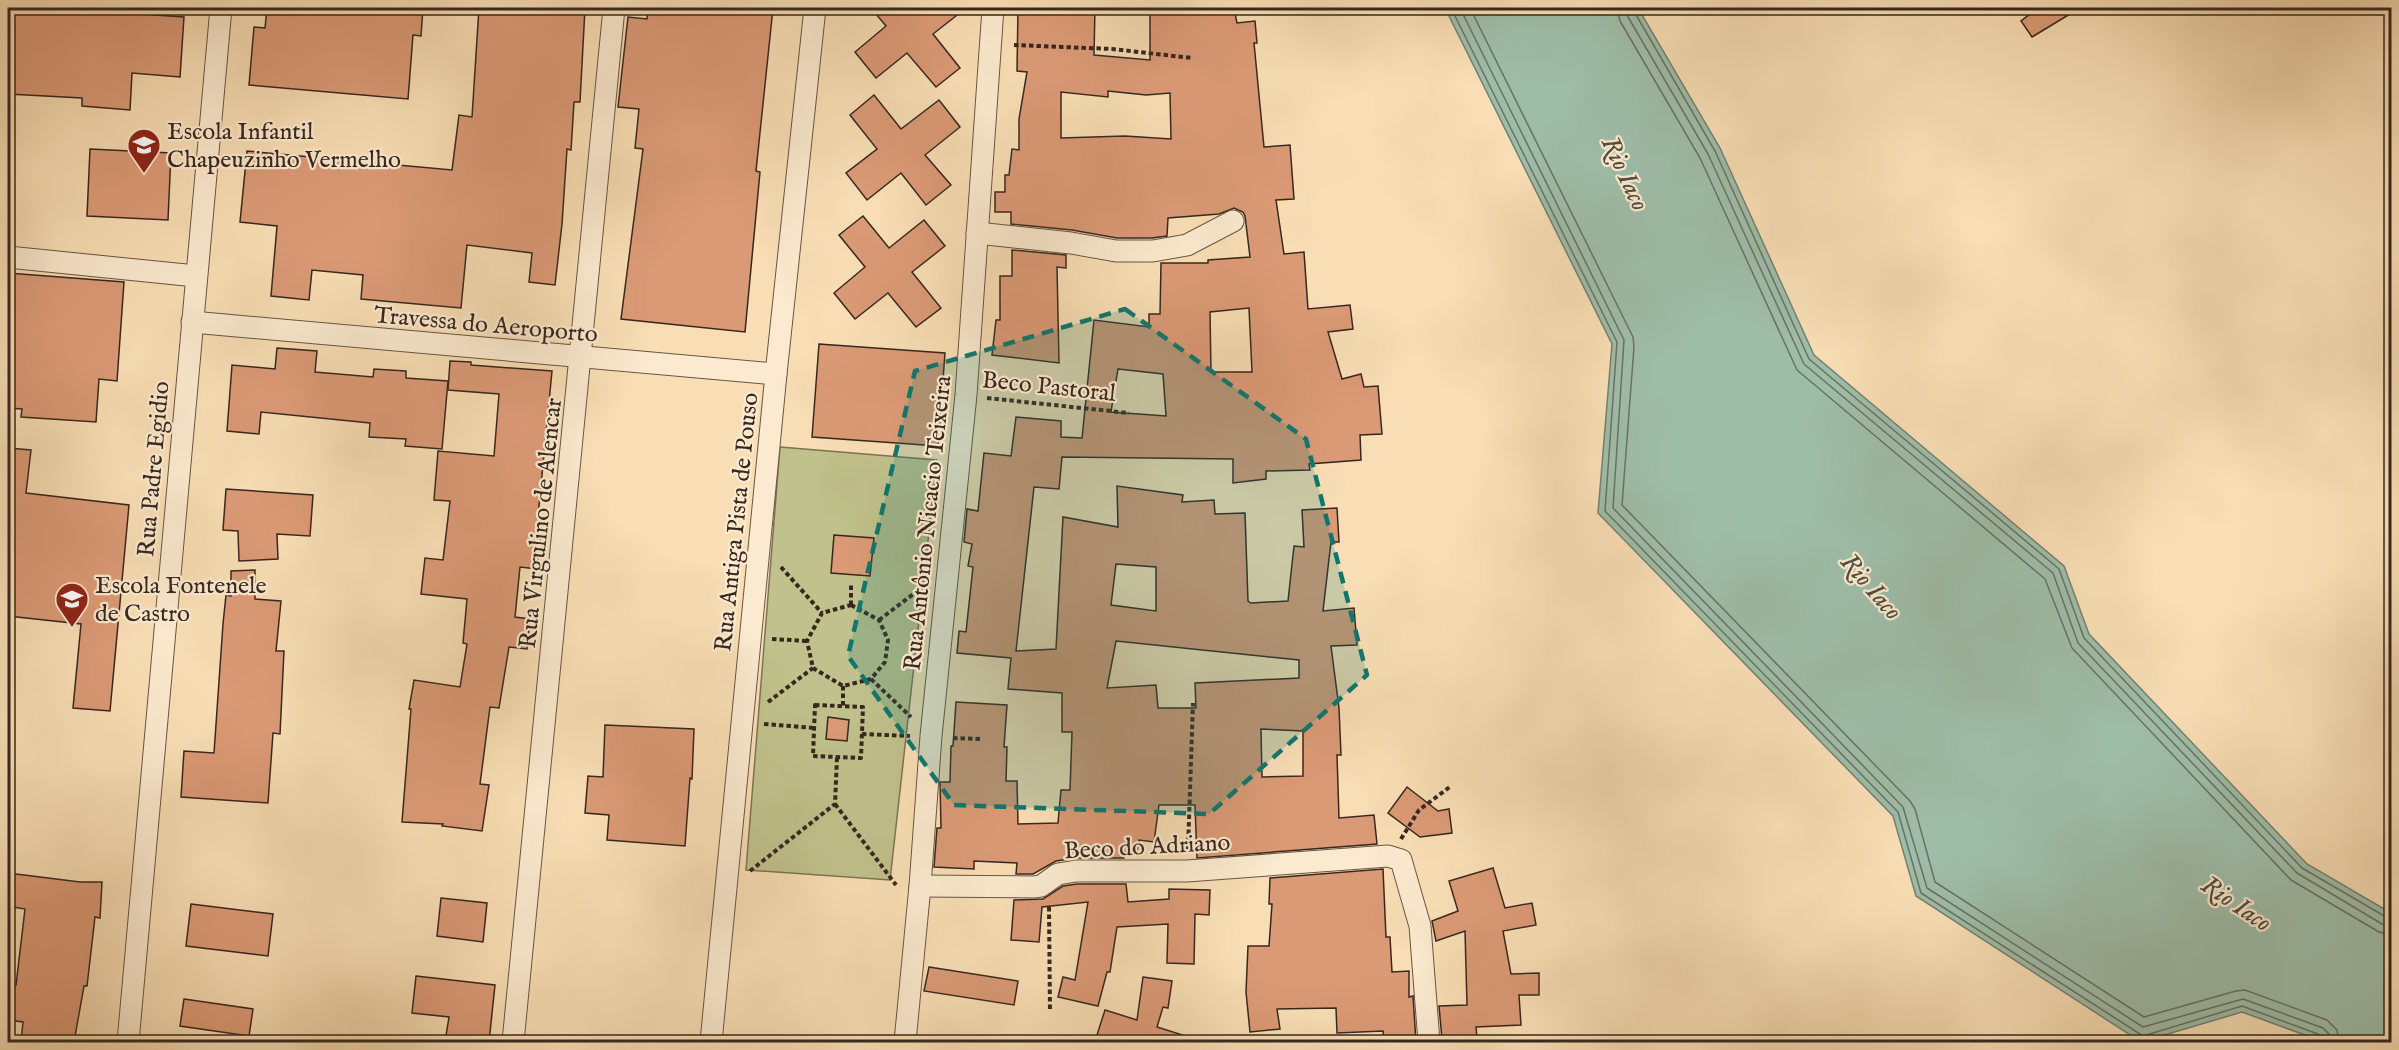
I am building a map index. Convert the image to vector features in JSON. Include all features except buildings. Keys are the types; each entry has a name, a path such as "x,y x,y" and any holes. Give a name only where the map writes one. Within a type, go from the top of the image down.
{"street":[{"name":"Rua Padre Egidio","path":"128,1042 221,8"},
{"name":"Rua Virgulino de Alencar","path":"513,1042 582,358 614,8"},
{"name":"Rua Antiga Pista de Pouso","path":"711,1042 759,542 815,8"},
{"name":"Rua Antônio Nicacio Teixeira","path":"905,1042 931,736 966,395 993,8"},
{"path":"977,233 1071,243 1116,251 1152,251 1187,245 1233,221"},
{"path":"8,257 196,276"},
{"name":"Travessa do Aeroporto","path":"192,322 776,374"},
{"path":"1388,856 1401,860 1420,926 1429,1042"},
{"name":"Beco do Adriano","path":"920,886 1034,887 1058,874 1076,871 1188,871 1388,856"}],"path":[{"path":"992,45 1112,49 1192,57"},
{"name":"Beco Pastoral","path":"966,395 1129,413"},
{"path":"759,542 822,614"},
{"path":"879,620 948,567"},
{"path":"851,583 851,605"},
{"path":"851,605 879,620 888,640 885,662 871,679 843,686 813,668 807,641 822,614 851,605"},
{"path":"750,638 807,641"},
{"path":"742,722 813,668"},
{"path":"871,679 931,736"},
{"path":"843,686 843,706"},
{"path":"1188,871 1193,703"},
{"path":"815,705 843,706 863,707 861,758 813,756 815,705"},
{"path":"742,722 814,728"},
{"path":"862,734 931,736"},
{"path":"837,757 835,804 917,914"},
{"path":"1388,856 1419,810 1451,786"},
{"path":"726,890 835,804"},
{"path":"1047,882 1050,919 1050,1011"}],"highlighted area":[{"path":"1125,309 1306,439 1367,675 1209,814 954,805 848,656 915,371"}],"green space":[{"path":"780,447 937,460 890,880 746,870"}],"water":[{"name":"Rio Iaco","path":"1445,8 1638,8 1720,148 1814,355 2064,566 2089,634 2307,864 2391,913 2391,1042 2324,1042 2242,1012 2141,1042 1916,896 1893,816 1598,513 1612,344"}],"place":[{"name":"Escola Infantil Chapeuzinho Vermelho","path":"144,174"},
{"name":"Escola Fontenele de Castro","path":"72,628"}]}
